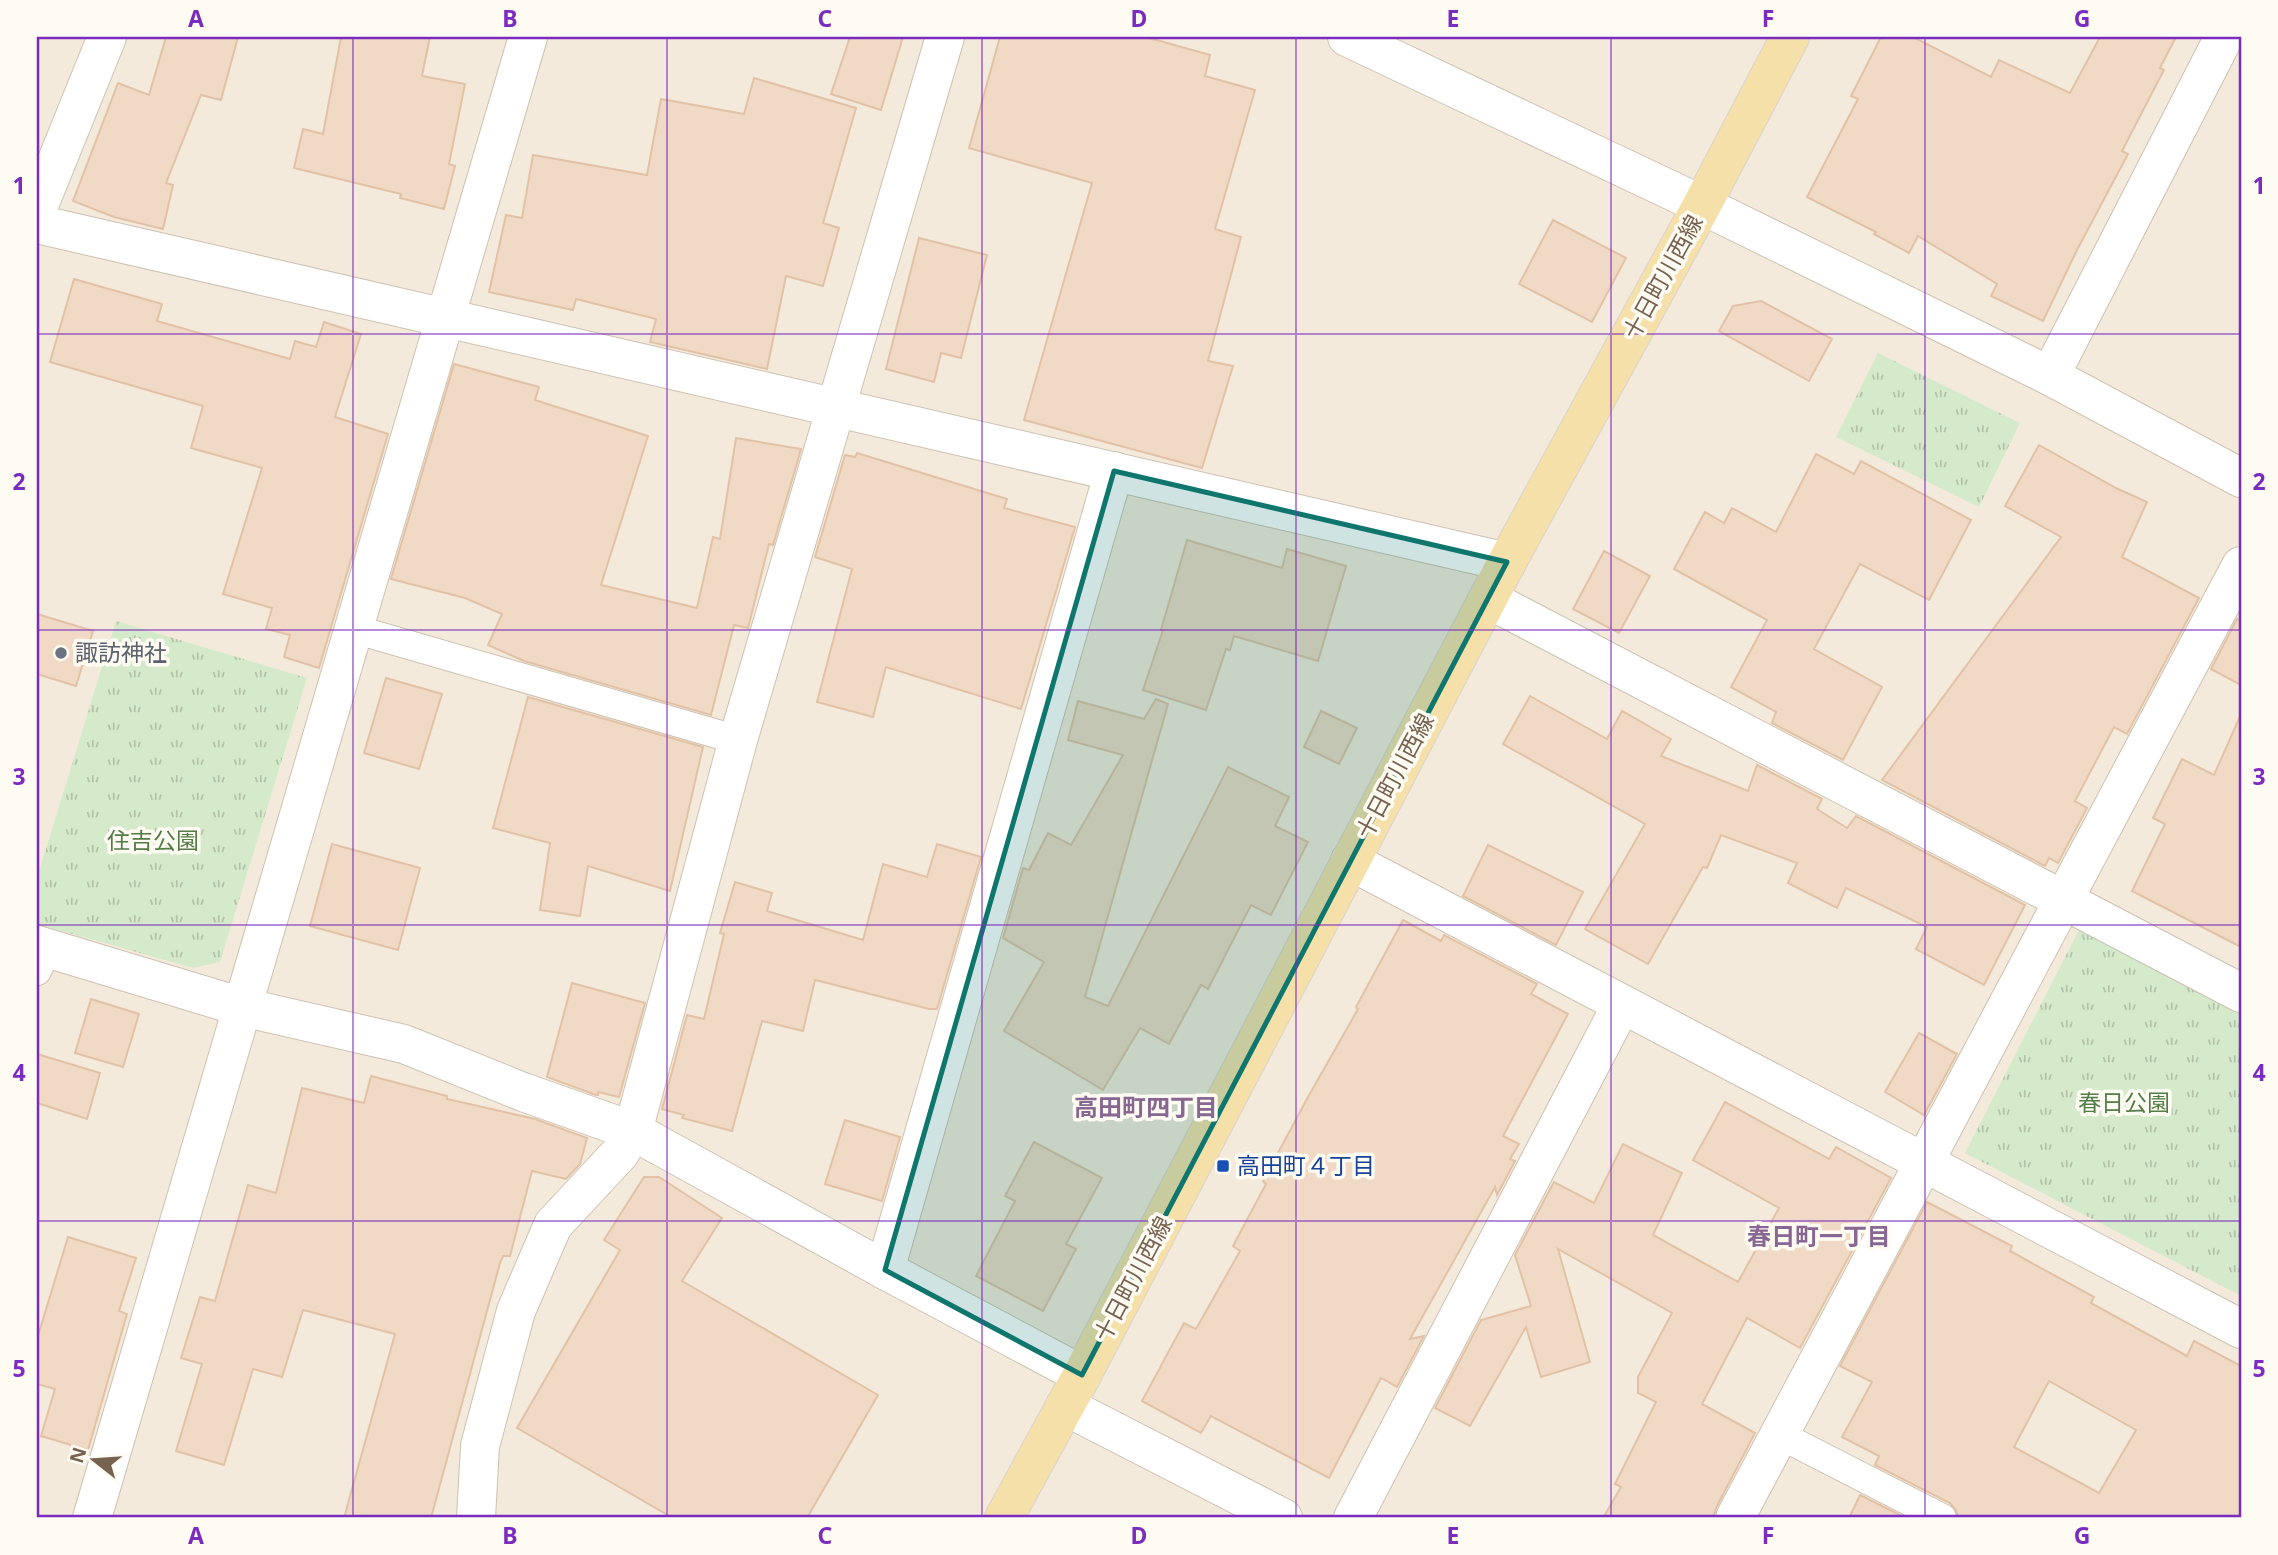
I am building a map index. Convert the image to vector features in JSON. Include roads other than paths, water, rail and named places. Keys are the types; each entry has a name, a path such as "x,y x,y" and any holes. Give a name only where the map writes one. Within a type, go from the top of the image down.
{"main road":[{"name":"十日町川西線","path":"1004,1518 1074,1391 1507,562 1702,205 1790,37"}],"street":[{"path":"37,210 107,37"},
{"path":"92,1518 528,37"},
{"path":"476,1518 481,1446 516,1311 553,1225 620,1153 633,1131 738,740 945,37"},
{"path":"1347,37 1702,205 2050,376 2241,478"},
{"path":"2050,376 2224,37"},
{"path":"37,224 1507,562"},
{"path":"885,1270 1114,471"},
{"path":"1735,1518 2241,566"},
{"path":"1488,599 2241,993"},
{"path":"1350,861 2241,1329"},
{"path":"40,955 242,1007 404,1044 523,1092 633,1131 885,1270 1074,1391 1283,1518"},
{"path":"1353,1518 1622,1004"}],"lane":[{"path":"354,629 738,740"},
{"path":"1780,1435 1942,1518"}],"place":[{"name":"諏訪神社","path":"61,653"},
{"name":"高田町４丁目","path":"1223,1166"}],"district":[{"name":"高田町四丁目","path":"1146,1108"},
{"name":"春日町一丁目","path":"1819,1237"}],"park label":[{"name":"住吉公園","path":"153,841"},
{"name":"春日公園","path":"2124,1103"}]}
